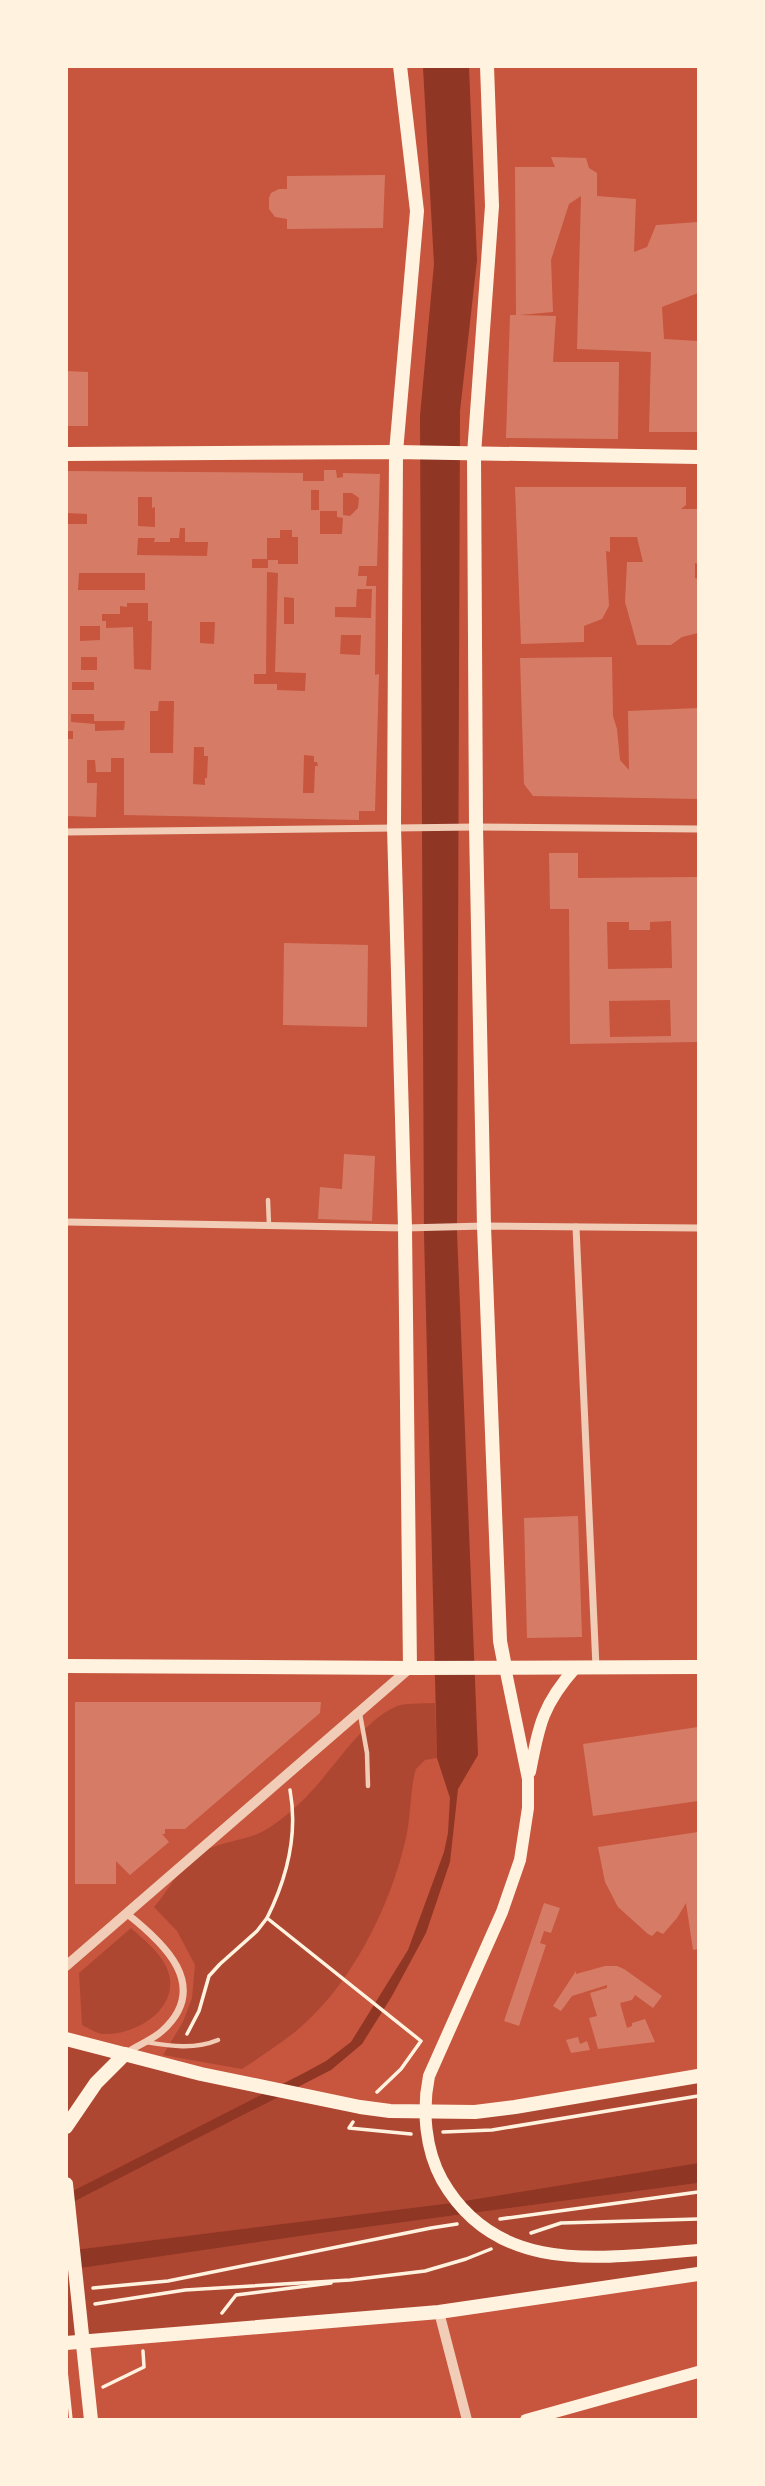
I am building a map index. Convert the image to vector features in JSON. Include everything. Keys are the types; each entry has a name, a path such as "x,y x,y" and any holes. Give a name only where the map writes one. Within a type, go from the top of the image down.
{"main road":[{"path":"400,66 417,211 396,452 394,827 405,1228 410,1668"},
{"path":"487,66 492,206 474,454 476,827 484,1226 500,1641 528,1779"},
{"path":"66,454 396,452 698,457"},
{"path":"66,1666 698,1667"},
{"path":"576,1667 556,1688 539,1723 528,1779 525,1834 520,1860 489,1943 429,2076 424,2097 428,2139 436,2168 450,2194 468,2214 500,2240 538,2253 568,2256 698,2250"},
{"path":"66,2039 201,2074 390,2111 475,2112 698,2076"},
{"path":"66,2127 96,2083 125,2054"},
{"path":"66,2184 91,2420"},
{"path":"66,2343 439,2312 698,2274"},
{"path":"526,2420 698,2372"}],"street":[{"path":"66,832 394,827 698,829"},
{"path":"66,1222 405,1228 698,1228"},
{"path":"576,1227 596,1667"},
{"path":"66,1966 410,1668"},
{"path":"125,2054 162,2031 180,2004 183,1984 168,1950 126,1913"},
{"path":"439,2312 467,2420"}],"lane":[{"path":"268,1200 269,1225"},
{"path":"359,1712 367,1753 368,1786"},
{"path":"144,2042 178,2047 197,2046 218,2040"}],"path":[{"path":"178,2047 199,2011 209,1976 257,1931 267,1918 284,1874 293,1837 292,1798 287,1774"},
{"path":"267,1918 421,2041 408,2060 360,2107"},
{"path":"497,2219 698,2192"},
{"path":"522,2236 561,2223 698,2219"},
{"path":"92,2288 168,2281 457,2224"},
{"path":"221,2315 236,2295 425,2271 500,2245"},
{"path":"92,2304 226,2286 350,2280"},
{"path":"88,2394 144,2367"},
{"path":"66,2371 71,2420"}],"shaded area":[{"path":"423,67 469,67 477,260 460,411 457,1232 478,1755 458,1789 450,1862 426,1933 362,2044 331,2070 67,2205 67,2194 304,2073 351,2042 408,1950 444,1852 448,1833 450,1798 437,1758 424,1233 420,416 434,264"},
{"path":"435,1703 437,1758 425,1760 416,1769 406,1838 390,1891 366,1944 334,1992 295,2032 242,2069 163,2055 183,2022 192,1998 195,1965 177,1931 154,1907 176,1877 189,1862 204,1851 255,1835 282,1818 307,1796 358,1736 381,1716 402,1705"},
{"path":"131,1928 165,1964 170,1979 169,1991 165,2002 149,2020 126,2031 102,2034 82,2025 79,1973"},
{"path":"66,2039 201,2074 427,2112 698,2076 698,2163 451,2203 67,2251"},
{"path":"698,2163 698,2183 67,2270 66,2251 451,2203"},
{"path":"698,2183 698,2274 439,2312 67,2343 66,2270"}],"building":[{"path":"551,157 586,158 589,168 597,173 597,196 636,199 634,252 647,247 656,225 698,222 698,293 662,307 664,339 698,341 698,432 649,432 651,352 577,349 581,196 569,204 551,260 553,312 519,315 556,316 553,362 619,362 618,439 506,438 510,315 516,315 515,167 555,167"},
{"path":"385,175 383,228 287,229 287,219 275,217 269,209 271,193 287,189 287,176"},
{"path":"66,371 88,372 88,426 66,426"},
{"path":"324,470 336,470 337,478 343,477 343,473 380,474 377,566 359,566 358,576 367,576 366,586 376,586 375,675 379,674 375,811 359,811 359,820 124,815 124,758 111,758 111,772 96,772 95,760 87,760 87,783 97,783 96,817 66,816 66,739 73,739 73,731 66,731 66,524 87,524 87,514 66,513 66,471 303,473 303,481 324,481","holes":["311,490 319,490 319,510 311,510","343,493 352,493 359,498 358,508 350,516 343,515","138,497 152,497 152,508 155,507 155,527 138,526","320,511 337,511 337,517 343,518 342,534 320,534","180,528 185,528 185,542 208,542 207,556 137,555 138,538 155,538 154,542 170,542 170,538 179,538","280,530 292,530 292,537 298,537 298,564 278,564 278,560 268,560 268,568 252,568 252,559 267,559 267,538 280,538","267,572 278,573 275,672 306,673 305,691 277,690 277,684 254,684 254,674 266,674","79,573 145,573 145,590 78,590","357,589 372,589 371,618 335,617 335,607 356,607","284,597 294,598 294,624 284,624","127,603 148,603 148,621 152,621 151,670 134,669 133,627 106,628 102,614 120,614 120,606 127,607","200,622 215,622 214,644 200,643","80,626 100,626 100,640 80,641","341,635 361,635 360,655 340,654","81,657 97,657 97,670 81,670","72,682 94,682 94,690 72,690","159,701 174,701 173,753 150,753 150,711 158,711","71,714 94,714 94,721 125,721 124,730 95,731 95,724 71,722","194,747 204,747 204,756 208,756 205,785 193,784","304,755 314,756 314,762 317,762 318,766 315,766 314,793 303,793"]},
{"path":"515,487 686,487 686,505 681,509 698,509 698,564 695,563 695,578 698,579 698,633 682,637 671,645 637,645 625,602 627,562 643,562 637,537 610,537 610,552 606,551 609,606 602,619 584,626 584,642 521,644"},
{"path":"612,657 613,716 620,760 629,770 628,711 698,708 698,799 533,796 524,784 520,658"},
{"path":"549,853 578,853 578,878 698,877 698,1042 570,1044 569,909 550,909","holes":["671,921 672,968 608,969 607,922 629,922 629,930 650,930 650,922","670,1000 671,1036 610,1037 609,1001"]},
{"path":"284,943 368,945 367,1027 283,1025"},
{"path":"344,1154 375,1156 372,1221 318,1219 320,1187 342,1189"},
{"path":"578,1516 582,1637 527,1638 524,1518"},
{"path":"75,1702 321,1702 320,1713 185,1829 165,1829 165,1834 162,1834 169,1842 130,1875 116,1861 116,1884 75,1884"},
{"path":"698,1727 698,1801 593,1816 583,1744"},
{"path":"698,1832 698,1949 693,1950 686,1903 663,1934 657,1931 652,1936 648,1934 618,1907 605,1882 598,1847"},
{"path":"544,1903 560,1908 551,1933 544,1931 540,1943 546,1945 519,2026 504,2021"},
{"path":"605,1966 624,1969 662,1996 653,2008 635,1995 632,2000 620,2003 627,2028 632,2026 632,2023 645,2019 655,2042 598,2049 589,2018 597,2016 590,1993 607,1988 607,1985 572,1996 561,2011 553,2006 576,1971 576,1974"},
{"path":"578,2037 580,2044 587,2041 590,2050 571,2053 566,2040"}]}
